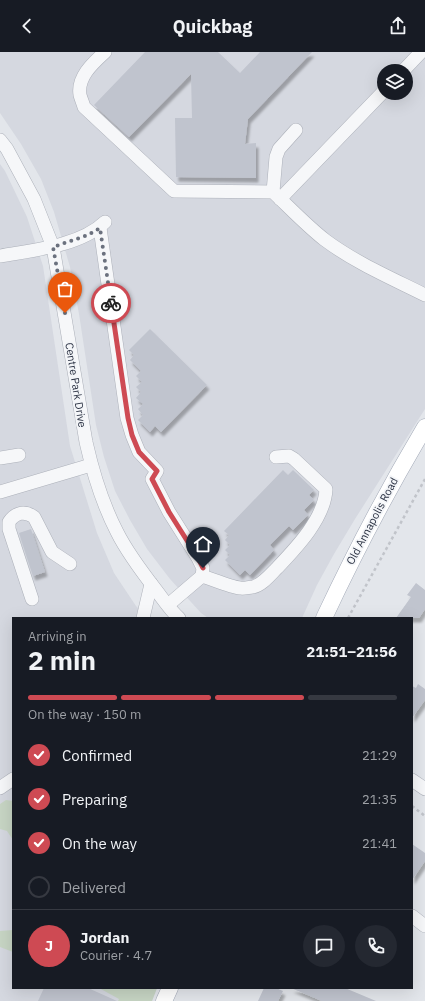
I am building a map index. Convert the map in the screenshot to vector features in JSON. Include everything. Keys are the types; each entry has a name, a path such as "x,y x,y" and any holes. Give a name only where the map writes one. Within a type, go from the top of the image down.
{"main road":[{"name":"Old Annapolis Road","path":"324,617 376,512 425,427"},
{"path":"164,1001 170,989"}],"street":[{"path":"104,52 88,69 81,81 80,94 84,107 174,191 276,196 324,239 337,248 358,261 425,295"},
{"path":"410,64 421,52"},
{"path":"276,196 377,98"},
{"path":"276,196 276,157 279,149 296,130"},
{"name":"Centre Park Drive","path":"0,140 7,149 34,199 53,247 80,414 91,466 105,507 117,533 151,584 178,617"},
{"path":"0,256 53,247 88,235 102,225 128,418 132,435 139,452 157,471 152,479 169,512 203,568 202,576 168,605"},
{"path":"0,458 19,455"},
{"path":"202,576 240,588 255,586 266,579 301,543 322,507 326,497 326,489 294,459 289,456 276,457"},
{"path":"0,492 91,466"},
{"path":"32,599 9,529 9,522 13,516 21,513 29,513 34,516 52,552 70,564"},
{"path":"143,617 151,584"},
{"path":"0,788 12,780"},
{"path":"413,781 425,789"},
{"path":"413,917 425,926"}],"path":[{"path":"349,617 425,479"},
{"path":"413,807 425,816"}],"shaded area":[{"path":"0,52 425,52 425,409 334,554 317,585 302,617 207,617 201,613 170,579 147,549 115,491 104,457 96,425 79,314 70,267 54,212 41,179 21,144 0,113"},
{"path":"0,164 5,171 27,217 43,266 70,446 97,533 114,573 136,606 147,617 12,617 12,989 157,989 152,1001 0,1001"}],"green space":[{"path":"6,800 12,801 12,838 7,831 0,829 0,804"},
{"path":"12,930 12,952 0,947 0,931"},
{"path":"101,989 157,989 152,1001 118,1001 119,999"}],"building":[{"path":"145,52 218,52 240,73 260,52 312,52 248,119 245,144 256,143 256,178 176,177 175,118 192,118 191,74 129,137 94,105"},
{"path":"150,329 207,385 161,432 155,426 150,432 138,420 143,415 138,409 143,404 136,398 141,392 136,387 142,382 136,376 141,371 130,360 134,355 129,350"},
{"path":"283,470 288,475 293,470 314,490 309,495 314,500 304,510 308,515 293,530 289,526 270,545 274,550 250,575 245,570 240,575 225,560 230,555 225,550 230,545 225,540 229,535 224,531"},
{"path":"31,529 45,572 33,576 19,533"},
{"path":"416,583 425,590 425,609 419,618 397,617 411,597 407,595"},
{"path":"418,684 425,689 425,700 413,717 413,686 416,688"},
{"path":"413,845 425,853 425,861 413,879"},
{"path":"44,989 90,989 117,1001 38,1001"},
{"path":"264,989 278,989 283,991 278,1001 258,1001"},
{"path":"293,989 347,989 376,1001 322,1001"}],"way so far":[{"path":"65,313 53,247 88,235 100,228 111,303"}],"route":[{"path":"111,303 128,418 132,435 139,452 157,471 152,479 169,512 203,568"}]}
